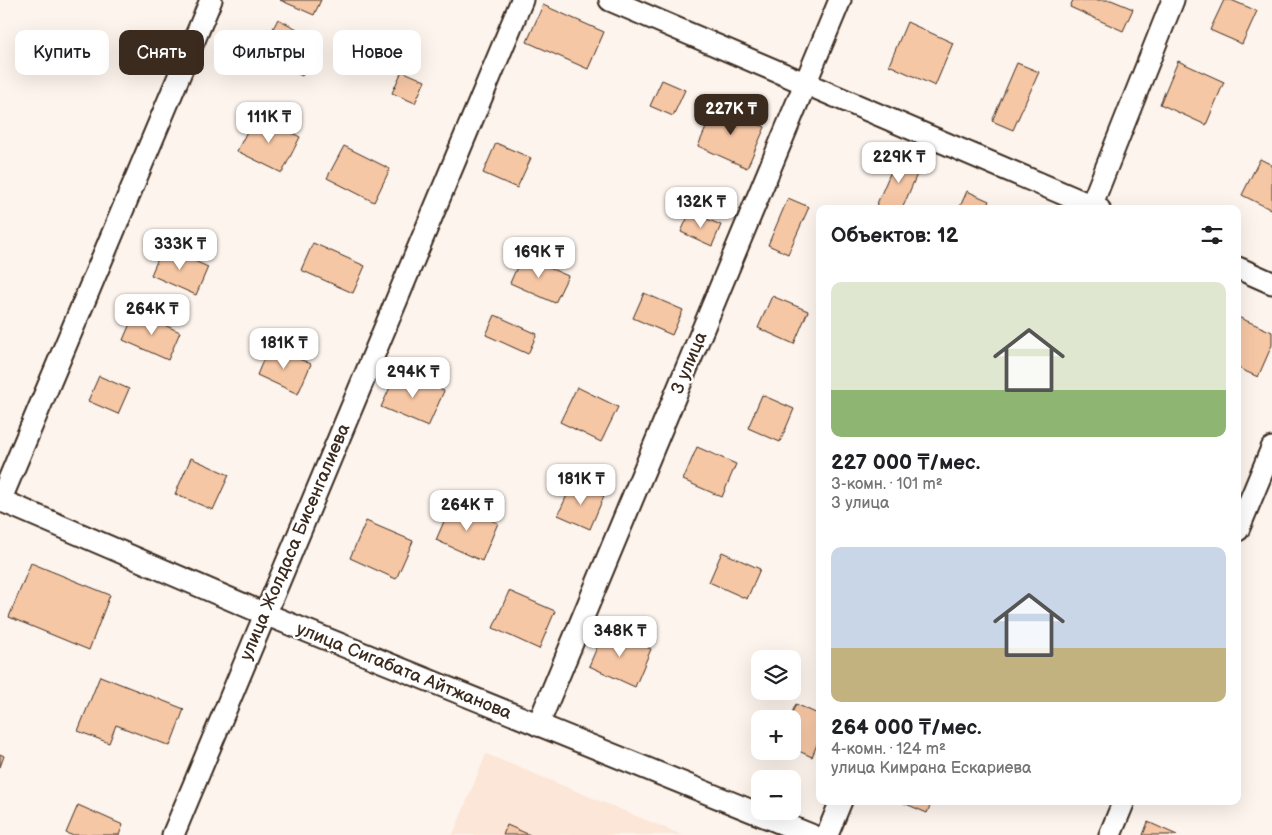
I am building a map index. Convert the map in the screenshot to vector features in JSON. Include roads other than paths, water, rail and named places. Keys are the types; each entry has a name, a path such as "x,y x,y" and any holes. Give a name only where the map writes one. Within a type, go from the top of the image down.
{"street":[{"path":"0,500 211,0"},
{"name":"улица Жолдаса Бисенгалиева","path":"173,835 522,0"},
{"path":"610,0 1086,205"},
{"name":"3 улица","path":"538,725 840,0"},
{"path":"1094,205 1173,0"},
{"path":"1241,269 1272,283"},
{"path":"1241,523 1272,448"},
{"name":"улица Сигабата Айтжанова","path":"0,500 265,614 811,835"},
{"path":"827,835 839,805"},
{"path":"1110,835 1122,805"}]}
